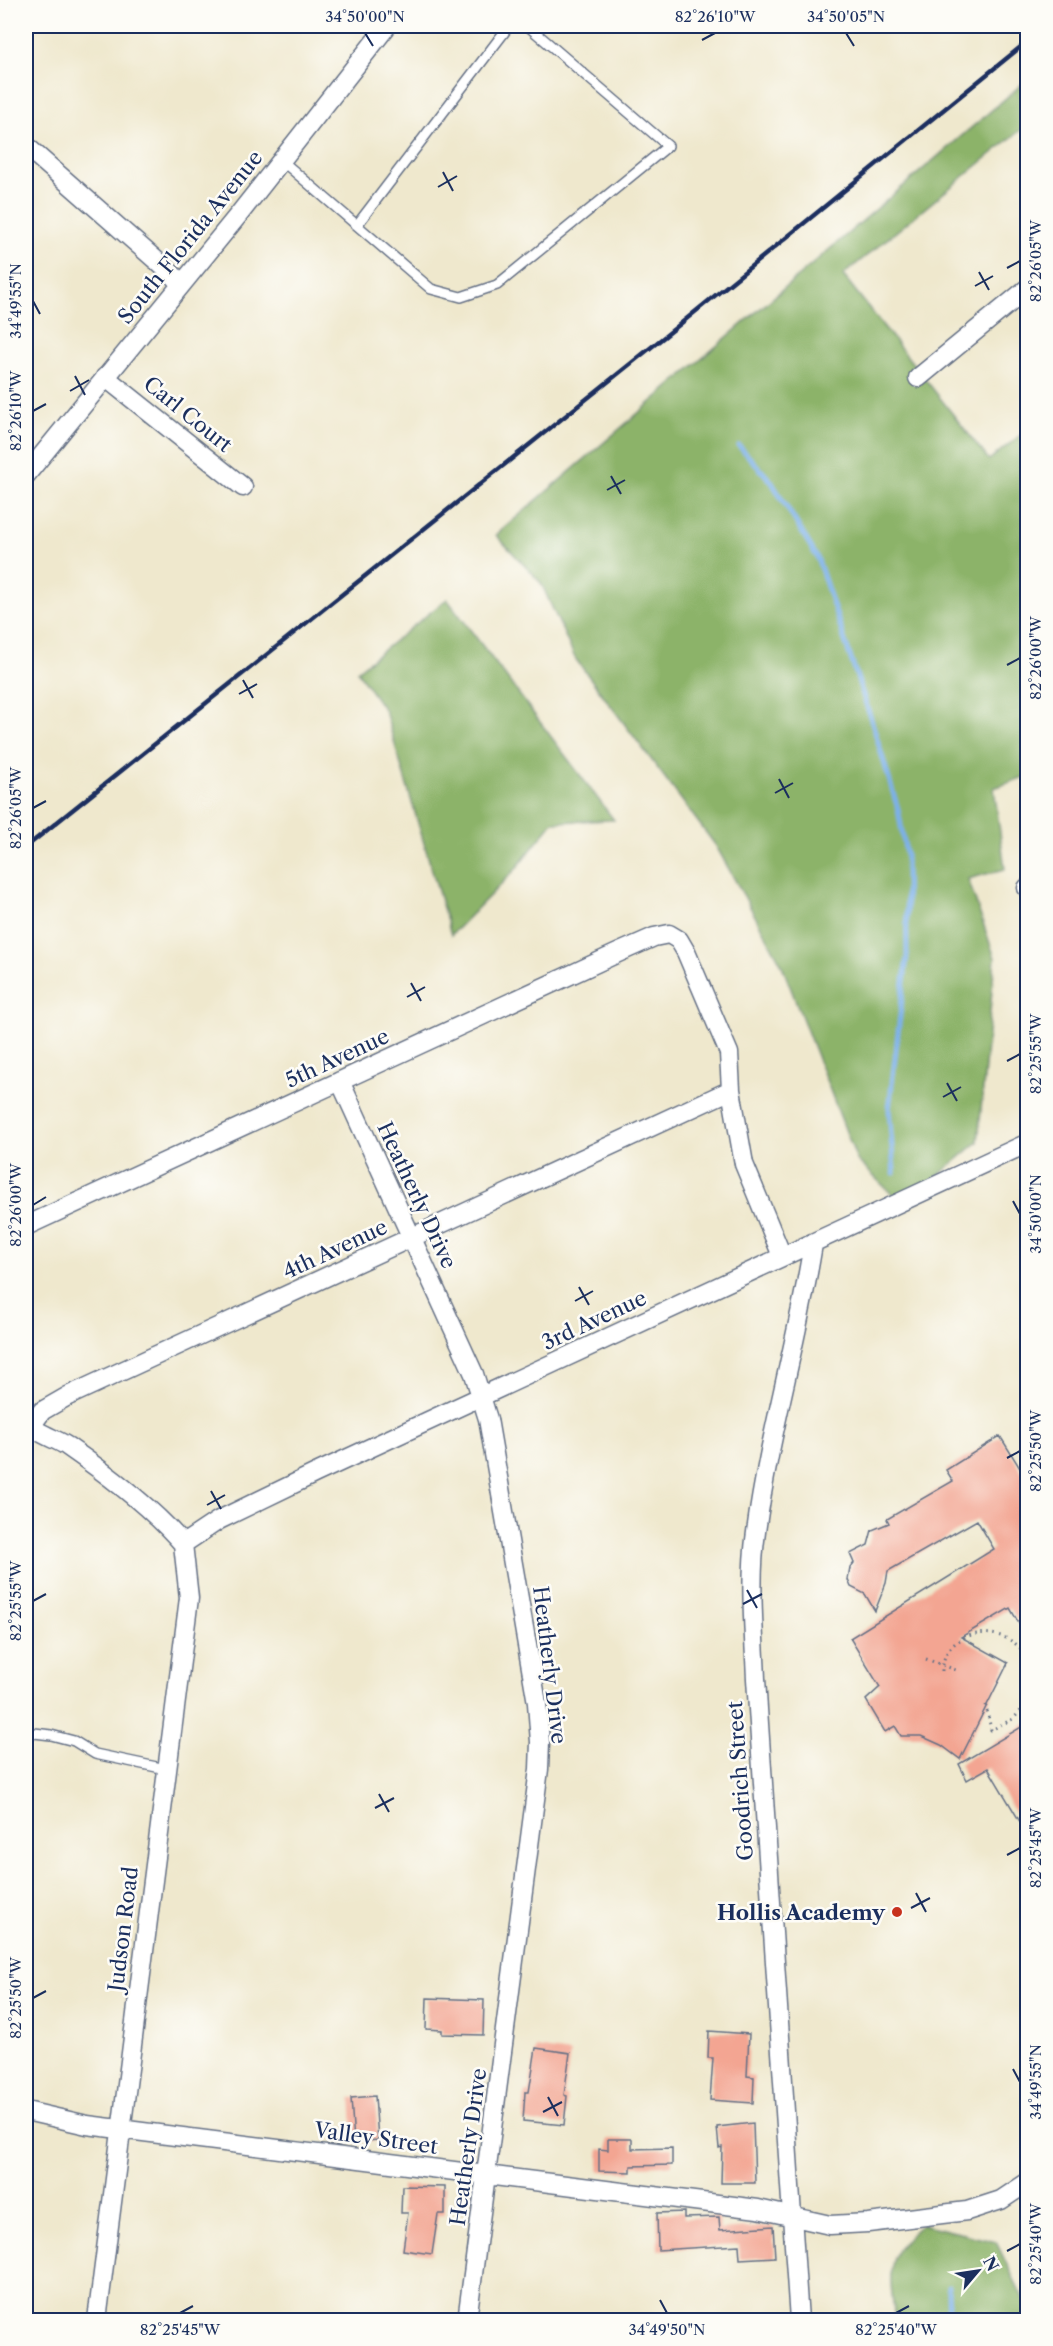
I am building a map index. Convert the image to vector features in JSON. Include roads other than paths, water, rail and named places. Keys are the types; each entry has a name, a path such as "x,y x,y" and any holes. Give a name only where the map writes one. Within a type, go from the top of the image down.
{"street":[{"name":"South Florida Avenue","path":"26,475 387,26"},
{"path":"26,146 182,283"},
{"path":"918,378 1028,288"},
{"name":"Carl Court","path":"105,377 243,487"},
{"name":"5th Avenue","path":"26,1226 620,952 654,937 669,934 679,940 686,952 729,1053 731,1090"},
{"name":"Heatherly Drive","path":"340,1081 474,1374 494,1443 537,1703 540,1742 488,2176 467,2320"},
{"path":"731,1090 744,1164 782,1256"},
{"name":"4th Avenue","path":"27,1426 42,1411 68,1396 731,1090"},
{"name":"3rd Avenue","path":"183,1544 219,1520 1028,1143"},
{"name":"Goodrich Street","path":"799,2320 756,1679 753,1586 755,1535 762,1489 813,1244"},
{"path":"27,1426 65,1445 92,1465 165,1523 183,1544"},
{"name":"Judson Road","path":"97,2320 189,1598 183,1544"},
{"name":"Valley Street","path":"26,2111 87,2125 758,2209 830,2225 940,2216 1001,2200 1027,2183"}],"lane":[{"path":"357,225 509,26"},
{"path":"281,160 431,289 461,297 497,285 668,146 528,26"},
{"path":"26,1732 75,1741 95,1754 166,1769"}],"waterway":[{"path":"739,446 771,481 817,557 872,722 898,809 906,854 907,956 889,1109 894,1173"},
{"path":"948,2287 949,2320"}],"railway":[{"path":"26,847 674,329 1028,41"}],"place":[{"name":"Hollis Academy","path":"897,1912"}]}
